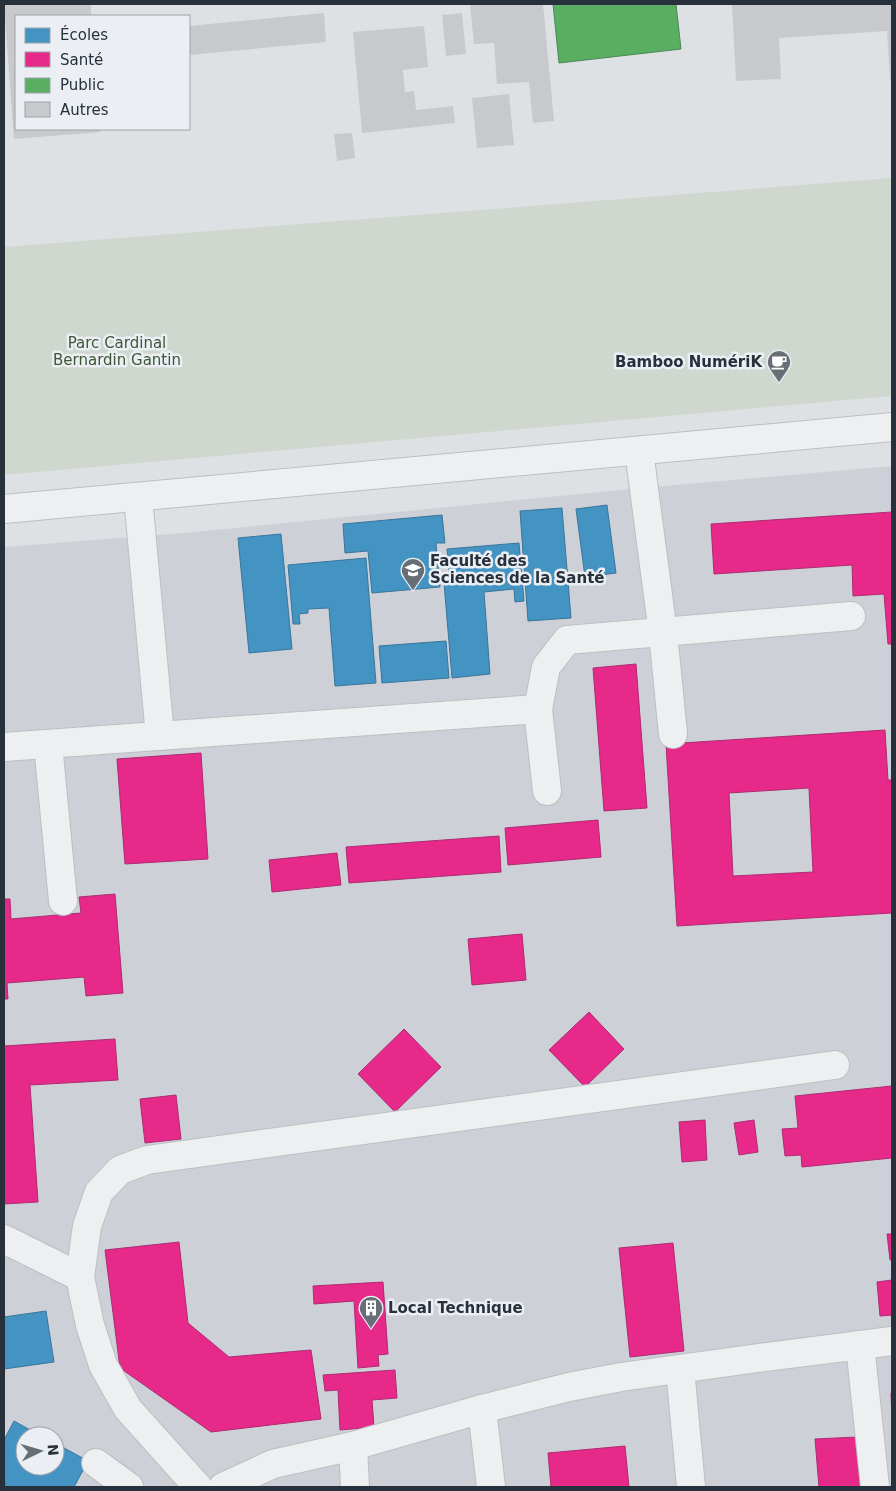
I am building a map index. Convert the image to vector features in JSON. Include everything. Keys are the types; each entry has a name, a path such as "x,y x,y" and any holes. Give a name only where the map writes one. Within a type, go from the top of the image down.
{"street":[{"path":"4,509 892,428"},
{"path":"639,451 663,632 673,734"},
{"path":"138,497 160,736"},
{"path":"547,791 538,709 546,668 567,640 851,616"},
{"path":"4,747 538,709"},
{"path":"48,744 63,902"},
{"path":"198,1487 128,1409 103,1365 90,1325 80,1277 87,1226 99,1192 120,1170 147,1160 835,1065"},
{"path":"4,1239 80,1277"},
{"path":"223,1487 274,1475 353,1446 482,1408 569,1387 680,1369 892,1341"},
{"path":"860,1345 875,1487"},
{"path":"680,1369 691,1487"},
{"path":"482,1408 491,1487"},
{"path":"353,1446 355,1487"},
{"path":"96,1462 129,1487"}],"shaded area":[{"path":"892,466 892,1487 4,1487 4,547 184,533 630,489"}],"green space":[{"name":"Parc Cardinal Bernardin Gantin","path":"892,178 892,396 4,475 4,247"}],"building: Écoles":[{"path":"607,505 616,573 585,577 576,509"},
{"path":"562,508 571,618 528,621 520,511"},
{"path":"442,515 445,543 436,543 440,587 372,593 368,551 345,553 343,524"},
{"path":"281,534 292,649 249,653 238,538"},
{"path":"519,543 524,601 515,602 514,589 484,592 490,674 452,678 444,583 450,582 447,549"},
{"path":"366,558 376,683 335,686 329,608 308,609 308,613 299,614 300,624 293,624 288,565"},
{"path":"446,641 449,678 382,683 379,646"},
{"path":"46,1311 54,1362 4,1369 4,1317"},
{"path":"14,1421 23,1426 15,1426 15,1476 65,1476 65,1448 88,1461 74,1487 4,1487 6,1482 4,1480 4,1440"}],"building: Santé":[{"path":"892,512 892,644 888,644 884,594 853,596 852,565 714,574 711,524"},
{"path":"636,664 647,808 604,811 593,668"},
{"path":"885,730 888,780 892,780 892,913 677,926 666,744","holes":["809,788 813,872 733,876 729,793"]},
{"path":"201,753 208,859 125,864 117,759"},
{"path":"598,820 601,857 508,865 505,828"},
{"path":"499,836 501,872 349,883 346,847"},
{"path":"337,853 341,885 272,892 269,860"},
{"path":"115,894 123,993 86,996 84,977 7,983 8,999 4,999 4,899 10,899 11,919 81,913 79,897"},
{"path":"522,934 526,980 472,985 468,939"},
{"path":"589,1012 624,1049 585,1087 549,1050"},
{"path":"404,1029 441,1067 395,1112 358,1074"},
{"path":"115,1039 118,1080 30,1085 38,1202 4,1204 4,1046"},
{"path":"892,1086 892,1158 802,1167 801,1155 785,1156 782,1129 798,1128 795,1096"},
{"path":"176,1095 181,1139 145,1143 140,1099"},
{"path":"705,1120 707,1160 682,1162 679,1122"},
{"path":"754,1120 758,1152 739,1155 734,1123"},
{"path":"887,1234 892,1234 892,1260 890,1260"},
{"path":"179,1242 188,1323 229,1357 311,1350 321,1419 211,1432 120,1368 105,1250"},
{"path":"673,1243 684,1351 630,1357 619,1248"},
{"path":"892,1280 892,1315 880,1316 877,1282"},
{"name":"Local Technique","path":"383,1282 388,1354 378,1355 379,1366 358,1368 354,1301 314,1304 313,1286"},
{"path":"395,1370 397,1398 372,1400 374,1427 340,1430 338,1390 325,1391 323,1375"},
{"path":"857,1437 861,1487 819,1487 815,1439"},
{"path":"625,1446 629,1487 551,1487 548,1453"}],"building: Public":[{"path":"553,4 676,4 681,49 559,63"}],"building: Autres":[{"path":"4,4 91,4 91,15 15,15 15,130 100,130 100,132 14,139"},
{"path":"470,4 543,4 554,121 533,123 529,82 497,84 494,43 474,44"},
{"path":"732,4 892,4 892,80 890,80 887,31 779,38 781,79 736,81"},
{"path":"324,13 326,42 190,55 190,26"},
{"path":"462,13 466,54 446,56 442,15"},
{"path":"424,26 428,67 403,70 405,92 414,91 416,110 453,106 455,123 362,133 353,32"},
{"path":"509,94 514,145 477,148 472,98"},
{"path":"352,133 355,158 337,161 334,134"}],"place":[{"name":"Bamboo NumériK","path":"779,383"},
{"name":"Faculté des Sciences de la Santé","path":"413,591"},
{"name":"Local Technique","path":"371,1329"}]}
